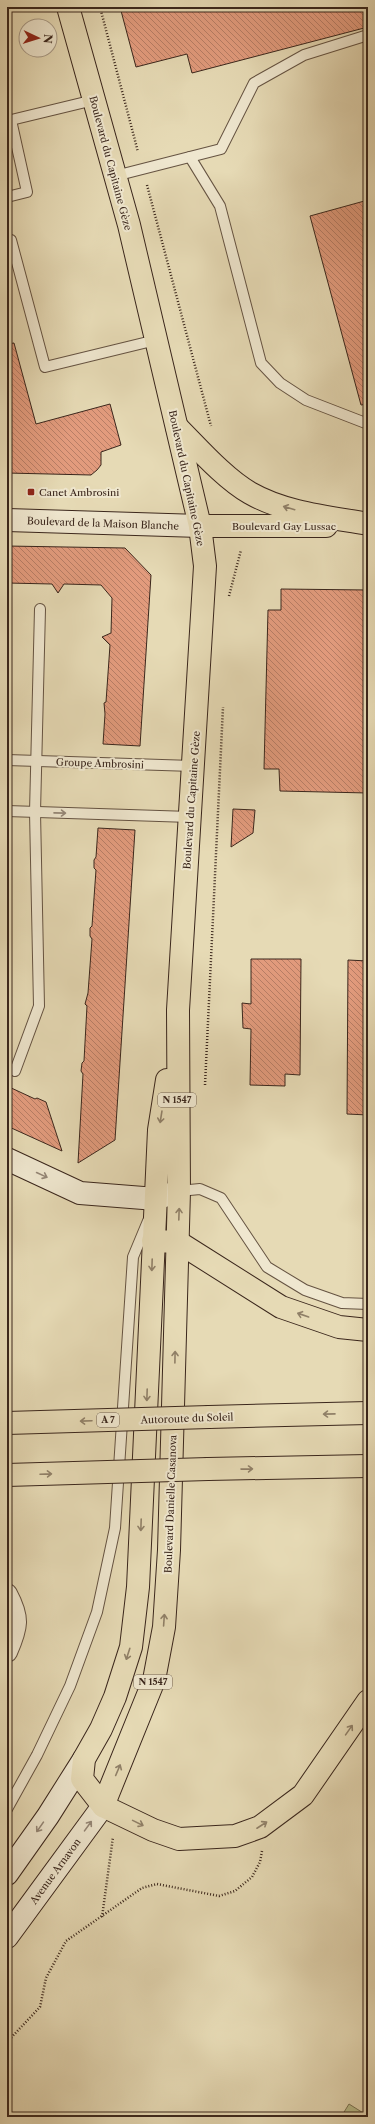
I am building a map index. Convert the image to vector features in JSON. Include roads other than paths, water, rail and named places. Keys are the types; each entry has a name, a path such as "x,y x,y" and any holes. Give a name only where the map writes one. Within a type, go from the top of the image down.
{"main road":[{"name":"Boulevard du Capitaine Gèze","path":"68,7 115,176 156,340 200,526 205,566 178,1010 179,1191"},
{"name":"Boulevard Gay Lussac","path":"177,427 208,459 250,493 288,509 368,525"},
{"name":"Boulevard Gay Lussac","path":"200,526 368,525"},
{"name":"Boulevard du Capitaine Gèze","path":"156,1199 159,1130 178,1010"},
{"name":"Boulevard Danielle Casanova","path":"103,1806 154,1680 164,1627 169,1550 179,1191"},
{"path":"156,1199 138,1587 132,1639 115,1697 101,1729 84,1759 82,1779 103,1806 153,1830 179,1839 235,1836 260,1828 303,1795 368,1702"},
{"path":"153,1241 178,1242 281,1307 339,1327 368,1330"},
{"name":"Autoroute du Soleil","path":"7,1423 368,1413"},
{"path":"7,1475 368,1466"}],"street":[{"name":"Boulevard de la Maison Blanche","path":"7,520 200,526"},
{"path":"7,1159 80,1193 156,1199 179,1191"},
{"path":"7,1594 16,1611 16,1627 7,1652"},
{"path":"7,1874 48,1816 84,1759"},
{"name":"Avenue Arnavon","path":"7,1937 103,1806"}],"lane":[{"path":"115,176 221,149 254,82 304,55 368,35"},
{"path":"7,197 27,192 9,120 94,100"},
{"path":"190,157 220,206 261,363 280,383 306,400 368,424"},
{"path":"10,240 45,367 156,340"},
{"path":"15,1071 39,1006 36,812 40,609"},
{"name":"Groupe Ambrosini","path":"7,760 193,766"},
{"path":"7,811 190,817"},
{"path":"179,1191 200,1189 221,1198 267,1267 305,1290 342,1303 368,1304"},
{"path":"7,1809 37,1755 70,1686 98,1612 114,1528 134,1257 156,1199"}],"place":[{"name":"Canet Ambrosini","path":"31,492"}]}
